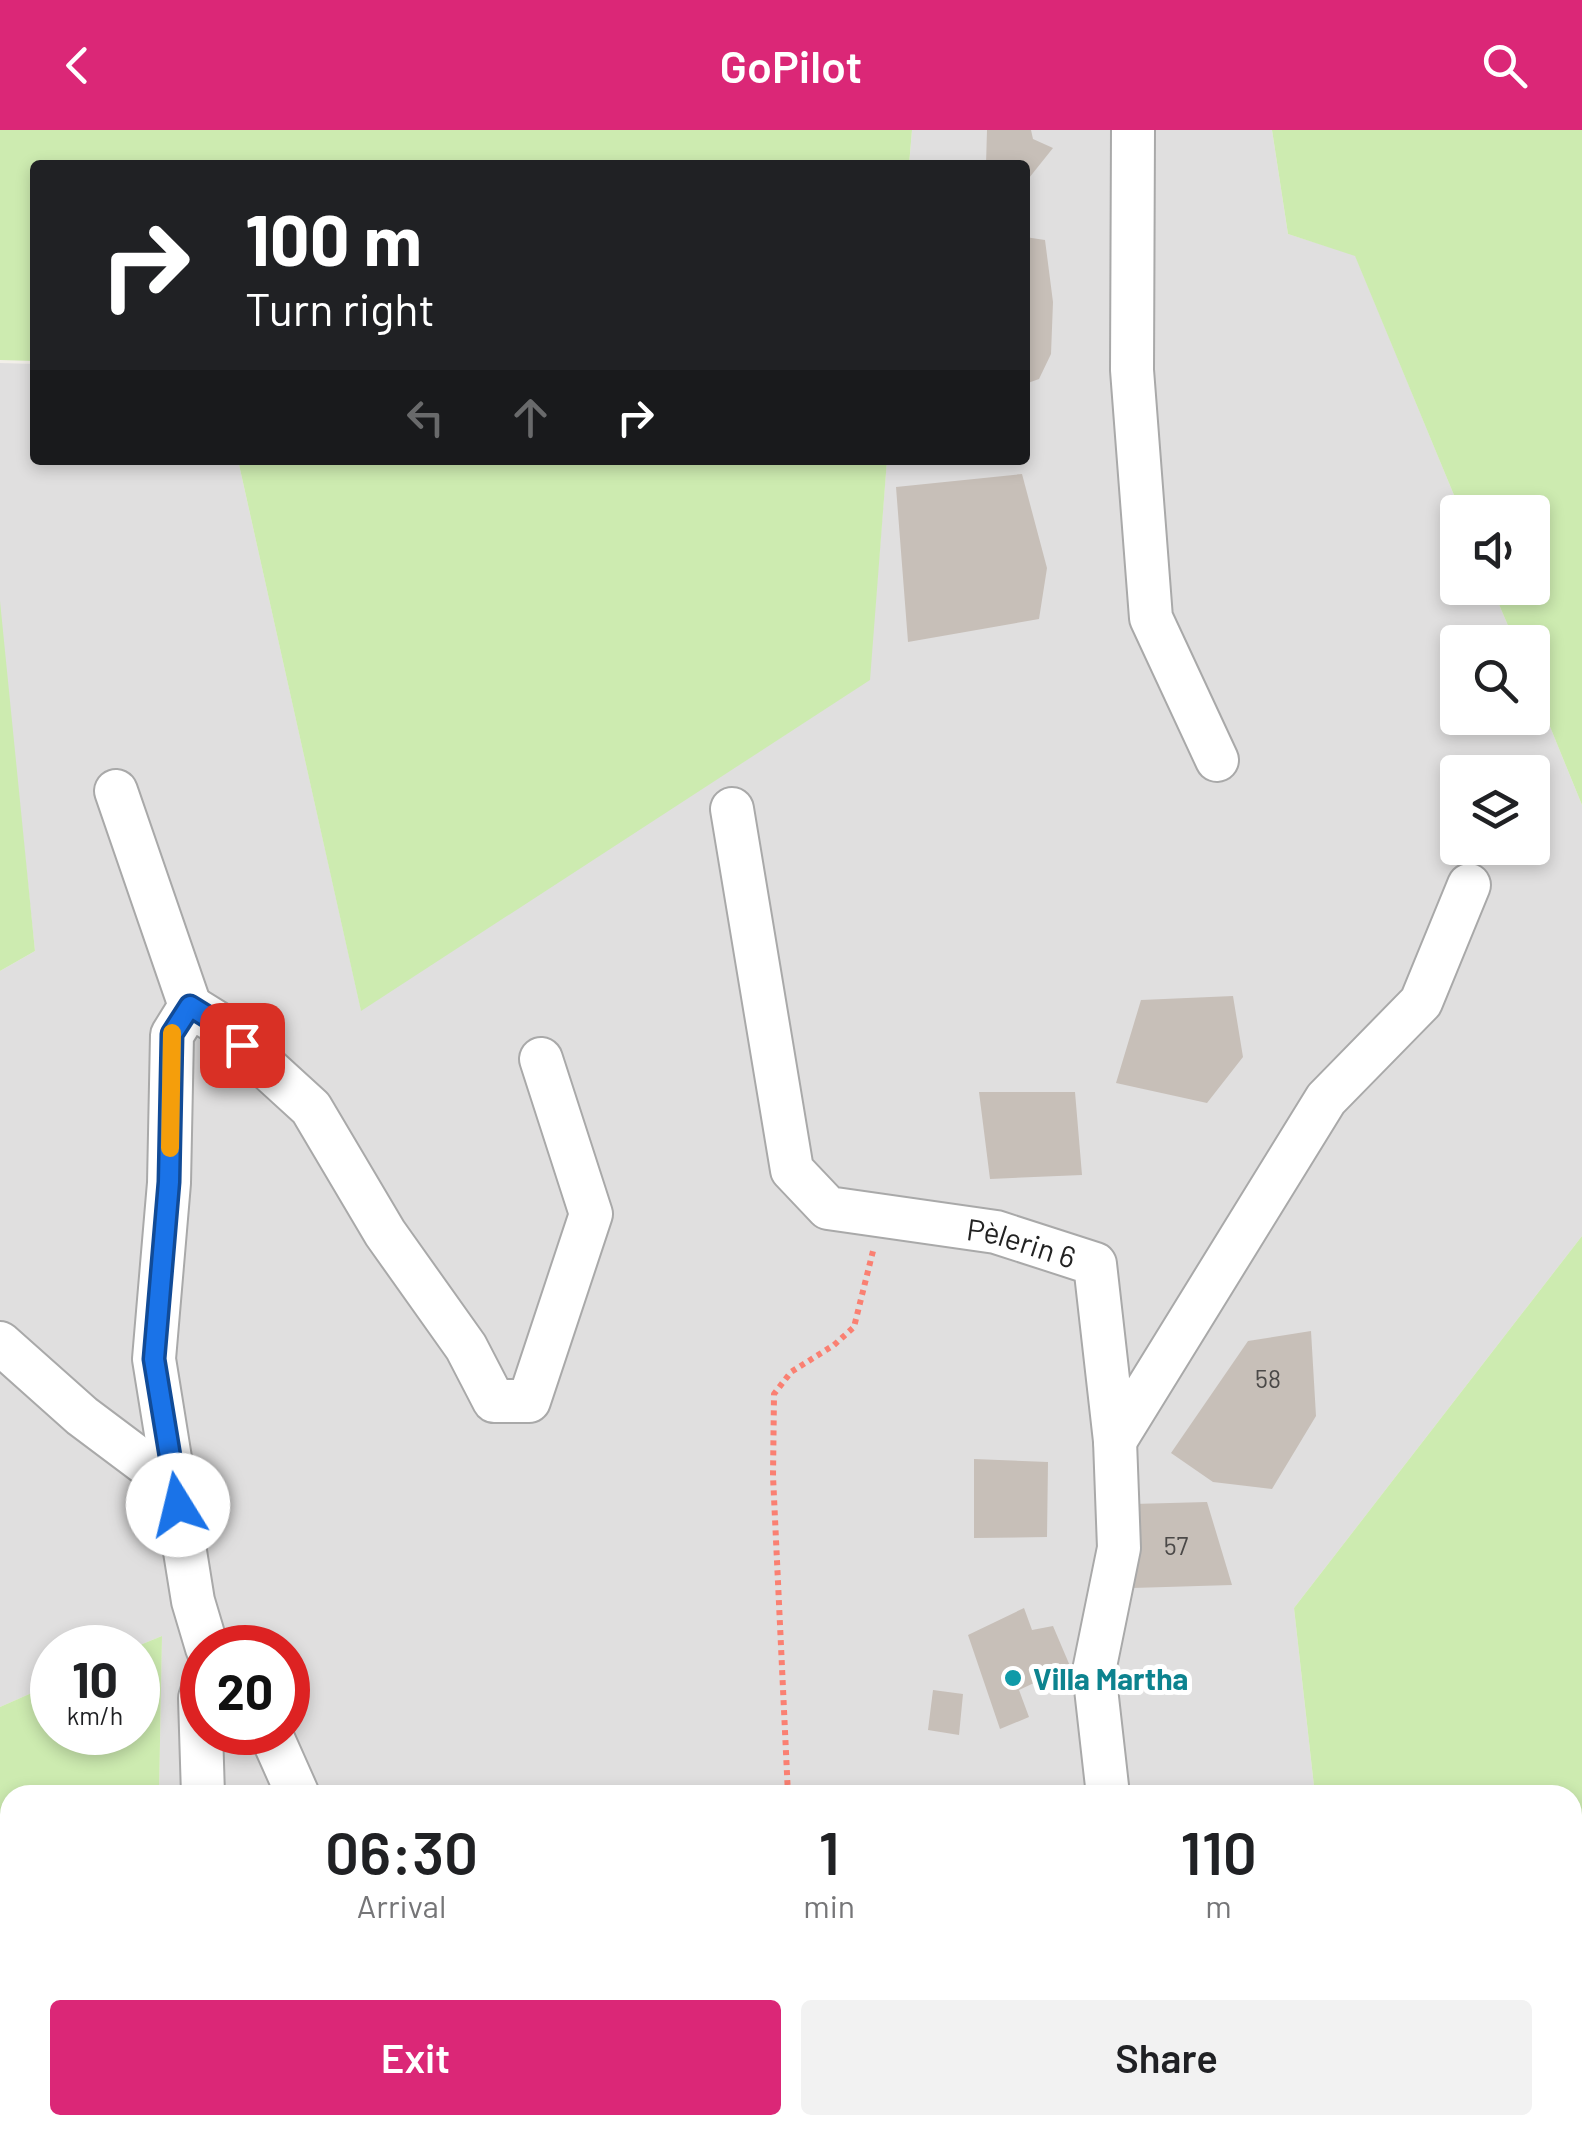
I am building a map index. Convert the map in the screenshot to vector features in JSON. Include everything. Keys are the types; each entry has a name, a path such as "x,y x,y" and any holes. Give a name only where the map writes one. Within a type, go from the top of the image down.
{"street":[{"path":"1133,130 1132,370 1150,618 1217,760"},
{"path":"116,791 190,1006 219,1024 311,1108 385,1233 466,1347 494,1401 529,1401 592,1214 541,1059"},
{"name":"Pèlerin 6","path":"732,809 792,1170 828,1208 996,1232 1096,1264 1116,1441 1119,1548 1094,1671 1107,1785"},
{"path":"1116,1441 1326,1099 1421,1002 1469,885"},
{"path":"190,1006 172,1034 169,1182 154,1359 200,1625"},
{"path":"0,1343 82,1416 174,1486"},
{"path":"202,1755 203,1785"},
{"path":"280,1755 294,1785"}],"path":[{"path":"788,1785 773,1476 774,1394 790,1372 834,1345 854,1327 869,1259 891,1219"}],"shaded area":[{"path":"912,130 1272,130 1288,234 1355,255 1454,495 1440,495 1440,605 1499,605 1508,625 1440,625 1440,735 1550,735 1550,727 1582,805 1582,1236 1294,1608 1314,1785 159,1785 160,1625 30,1625 30,1694 0,1707 0,971 35,951 0,620 0,363 30,364 30,465 239,465 361,1010 869,680 887,465 1030,465 1030,160 909,160"}],"green space":[{"path":"0,130 912,130 909,160 30,160 30,361 0,360"},
{"path":"1272,130 1582,130 1582,805 1550,727 1550,625 1508,625 1499,605 1550,605 1550,495 1454,495 1355,256 1288,234"},
{"path":"239,465 887,465 870,680 361,1011"},
{"path":"0,601 35,951 0,971"},
{"path":"1582,1236 1582,1785 1314,1785 1294,1608"},
{"path":"162,1636 160,1742 160,1637"},
{"path":"30,1694 30,1755 160,1755 159,1785 0,1785 0,1707"}],"building":[{"path":"987,130 1031,130 1033,139 1053,148 1030,177 1030,160 986,160"},
{"path":"1030,238 1045,240 1053,302 1051,354 1039,379 1030,382"},
{"path":"1022,474 1047,568 1039,619 908,642 896,487"},
{"path":"1233,996 1243,1057 1207,1103 1116,1083 1141,1000"},
{"path":"979,1092 1075,1092 1082,1175 990,1179"},
{"path":"1311,1331 1316,1416 1272,1489 1213,1482 1171,1453 1248,1341"},
{"path":"974,1459 1048,1462 1047,1537 974,1538"},
{"path":"1207,1502 1232,1585 1132,1588 1133,1504"},
{"name":"Villa Martha","path":"1024,1608 1032,1630 1053,1626 1070,1666 1019,1690 1029,1717 1000,1729 968,1635"},
{"path":"933,1690 963,1694 959,1735 928,1730"}],"slow traffic":[{"path":"170,1148 172,1033"}],"place":[{"name":"Villa Martha","path":"1013,1678"}],"route":[{"path":"178,1505 154,1359 169,1182 172,1034 190,1006 242,1045"}]}
